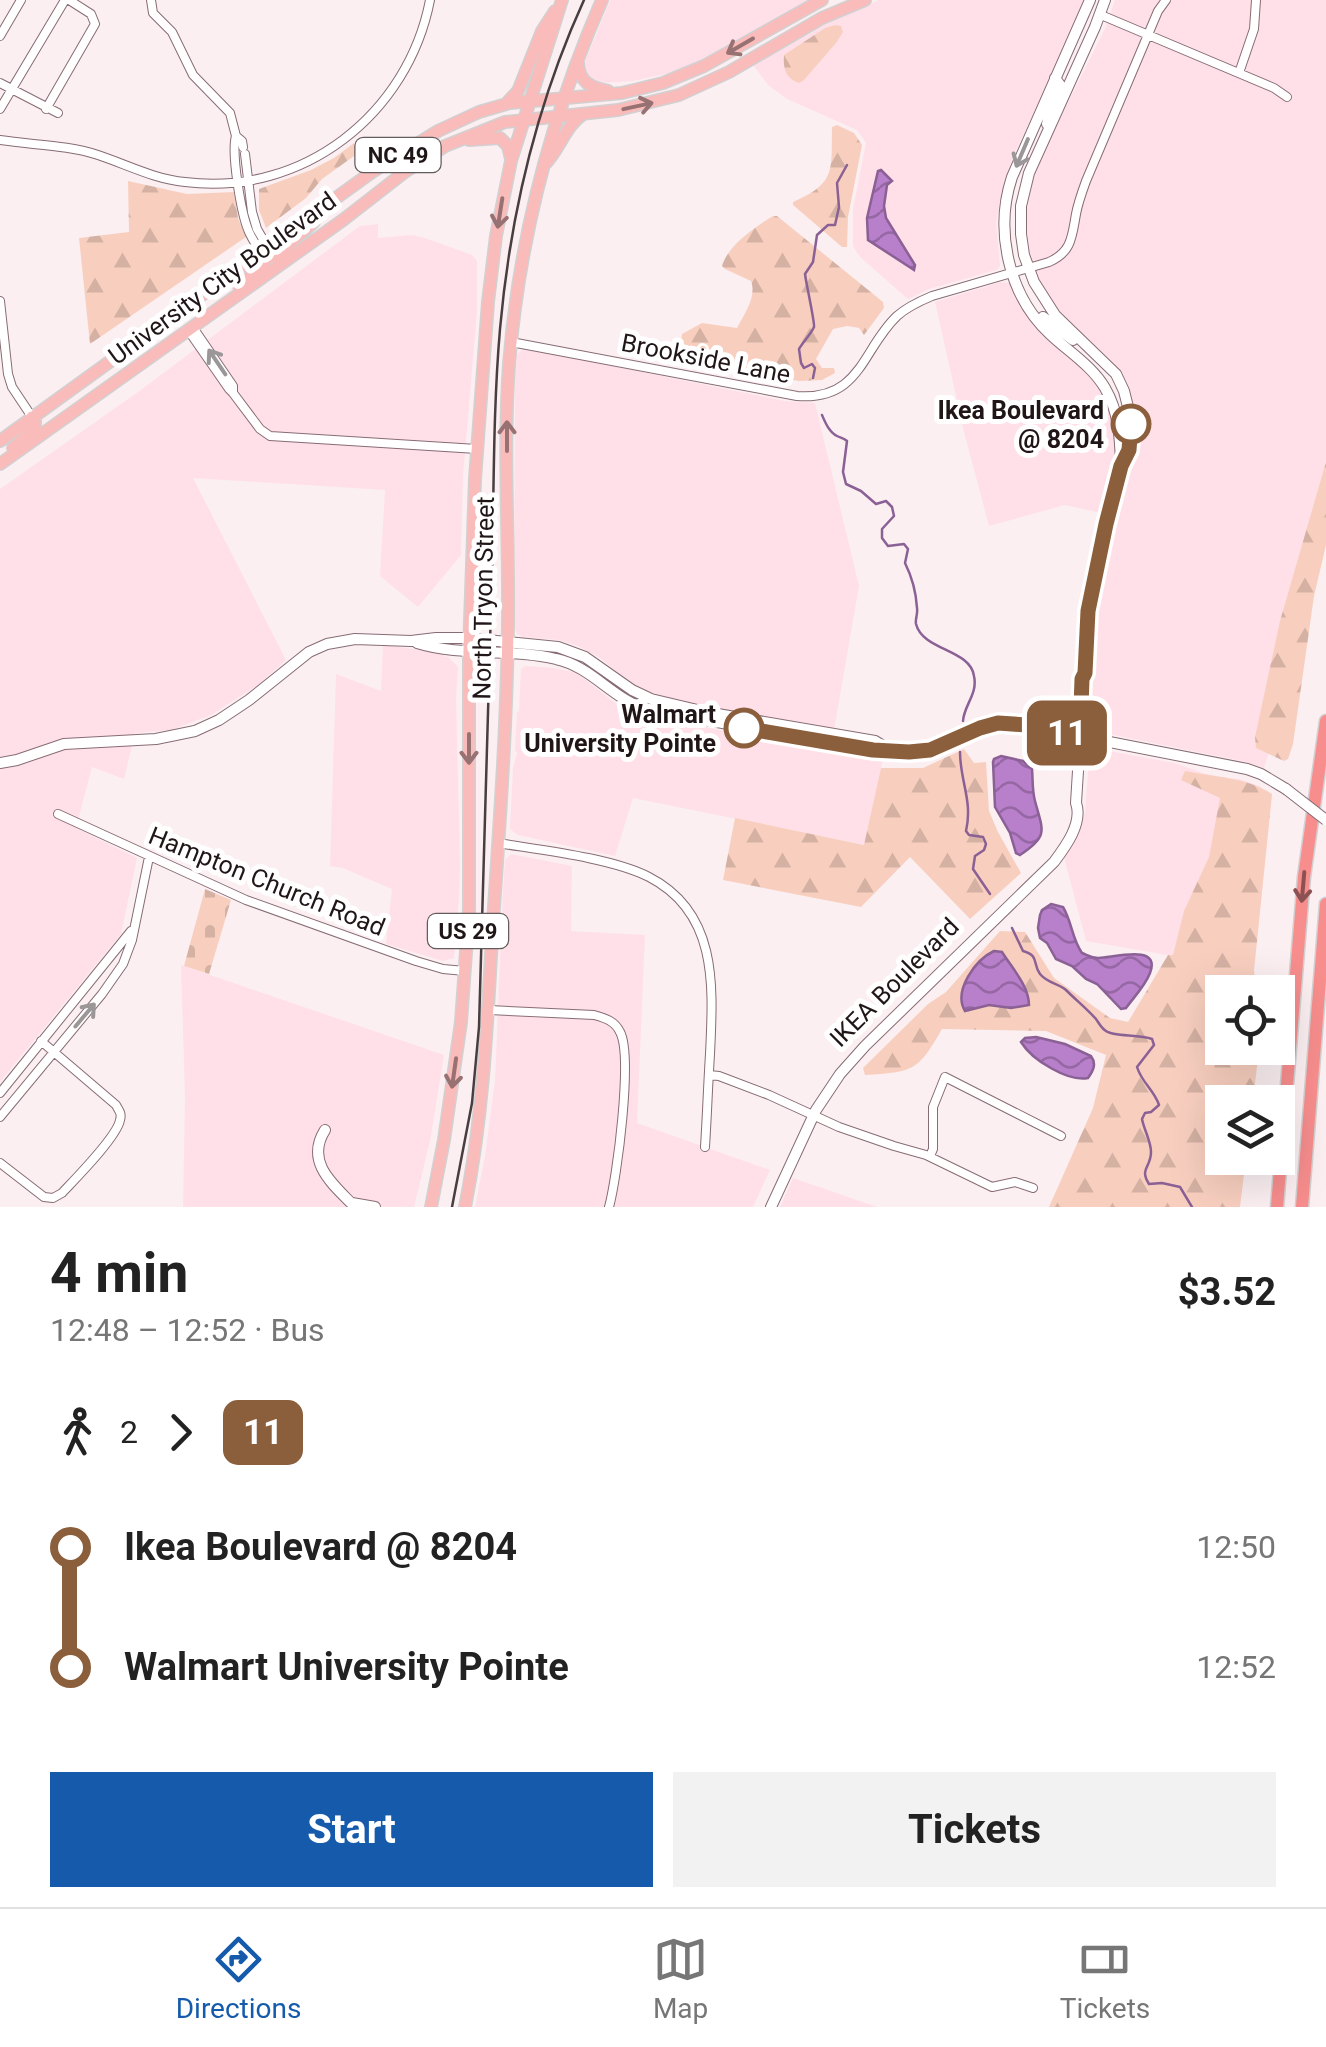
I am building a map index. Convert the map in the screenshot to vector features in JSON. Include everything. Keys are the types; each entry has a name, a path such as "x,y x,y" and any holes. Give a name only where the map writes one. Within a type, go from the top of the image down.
{"highway":[{"path":"1277,1207 1304,877 1326,721"},
{"path":"1302,1207 1326,904"}],"main road":[{"name":"North Tryon Street","path":"465,1207 484,1084 498,843 511,342 542,170 563,98 602,0"},
{"name":"University City Boulevard","path":"0,441 425,138 464,118 502,105 654,86 694,71 822,0"},
{"name":"University City Boulevard","path":"0,463 446,146 523,118 634,108 678,95 729,72 810,24 865,0"},
{"name":"North Tryon Street","path":"431,1207 448,1116 465,971 477,449 492,274 510,161 562,2"},
{"path":"502,105 518,90 542,31 562,2"},
{"path":"578,59 579,73 588,85 622,93"},
{"path":"542,170 572,122 585,114"},
{"path":"446,146 498,137 508,146 510,161"},
{"path":"279,265 279,253 322,216 333,200"},
{"path":"212,313 266,262 269,256 265,250"},
{"path":"0,463 35,428 32,417"}],"street":[{"path":"0,36 21,0"},
{"path":"0,109 67,0 92,14 95,24 46,109"},
{"path":"152,0 153,14 172,32 193,75 230,113 236,136 232,149 265,250"},
{"path":"0,140 85,152 151,176 184,182 243,182 289,170 342,140 388,97 422,34 430,0"},
{"name":"IKEA Boulevard","path":"1090,0 1008,186 1005,233 1012,273 1024,300 1040,323 1107,391 1118,420 1121,466"},
{"path":"1105,0 1027,180 1021,206 1022,242 1037,289 1050,310 1116,374 1126,397 1107,391"},
{"name":"Brookside Lane","path":"511,342 797,396 834,390 852,379 888,326 909,307 932,296 1057,259 1070,244 1082,191 1158,10 1166,0"},
{"path":"1239,73 1254,30 1254,1"},
{"path":"1101,15 1288,97"},
{"path":"1046,135 1051,106 1060,85 1054,78"},
{"path":"0,82 58,113"},
{"path":"236,136 244,150 243,182"},
{"path":"1012,273 1020,278 1045,320 1092,349"},
{"path":"0,301 4,375 32,417"},
{"path":"190,328 233,393 262,432 270,436 477,449"},
{"name":"IKEA Boulevard","path":"763,1207 810,1113 834,1082 1052,853 1066,830 1076,803 1081,612 1121,466 1128,454 1131,420 1126,397"},
{"path":"0,763 64,744 156,740 187,733 230,712 291,664 320,647 355,639 436,638 571,663 614,694 643,708 834,744 873,750 926,751 986,726 1005,723 1247,769 1286,789 1326,820"},
{"name":"Hampton Church Road","path":"58,814 246,900 433,966 465,971"},
{"path":"498,843 622,867 652,879 681,904 698,928 710,963 712,993 705,1147"},
{"path":"0,1116 110,984 127,954 149,857"},
{"path":"0,1092 134,928"},
{"path":"489,1010 594,1015 619,1029 624,1048 621,1132 609,1207"},
{"path":"0,1163 44,1197 53,1198 119,1124 116,1104 41,1041"},
{"path":"709,1075 839,1128 930,1156 994,1188 1015,1182 1032,1188"},
{"path":"930,1156 932,1112 945,1077 1061,1136"},
{"name":"IKEA Boulevard","path":"771,1207 810,1113"},
{"path":"325,1130 318,1146 332,1186 354,1205 375,1207"}],"shaded area":[{"path":"610,0 813,0 683,70 633,81 601,83 590,81 584,74 584,64"},
{"path":"879,0 1085,0 1003,184 996,223 1000,266 908,299 860,257 853,246 853,209 866,143 857,130 787,99 768,85 754,66 818,25"},
{"path":"1115,0 1326,0 1326,532 1264,768 1099,732 1088,723 1093,602 1133,447 1132,399 1119,372 1062,315 1040,284 1029,251 1026,216 1033,179"},
{"path":"378,224 378,238 425,238 472,255 477,261 461,555 418,607 380,576 385,490 193,478 286,660 258,685 211,715 171,730 135,733 124,779 92,767 76,828 137,858 121,934 0,1082 0,489 138,392 360,226"},
{"path":"1001,282 1010,283 1108,401 1114,420 1116,453 1101,513 1065,505 989,526 935,302"},
{"path":"528,349 785,401 815,403 859,586 834,730 705,708 649,694 578,646 517,634 515,381 517,354"},
{"path":"383,645 444,653 458,667 458,913 454,958 443,961 386,944 392,889 330,866 336,674 381,691"},
{"path":"525,666 577,673 614,702 642,716 883,759 865,845 633,798 615,856 518,835 510,829 517,712 521,670"},
{"path":"1099,749 1174,763 1215,777 1240,779 1272,794 1254,970 1086,941 1064,857 1085,813 1089,759"},
{"path":"511,854 572,866 571,931 645,935 637,1123 770,1170 753,1207 475,1207 495,1081 505,860"},
{"path":"181,965 444,1055 414,1207 183,1207"},
{"path":"793,1178 877,1207 780,1207"}],"green space":[{"path":"835,25 841,26 843,32 836,43 804,80 799,83 791,78 784,55"},
{"path":"837,125 854,133 862,145 848,217 847,247 842,247 793,205 818,188 829,174 832,127"},
{"path":"354,143 361,151 266,228 259,210 259,189 311,170"},
{"path":"128,181 187,194 234,192 246,237 90,344 79,238 129,232"},
{"path":"773,216 883,302 884,308 864,335 859,328 833,329 816,359 822,368 834,368 835,373 822,380 799,381 694,361 682,347 682,334 702,323 737,328 751,299 751,281 722,266 736,244"},
{"path":"1326,462 1326,545 1314,596 1293,744 1284,761 1256,748 1255,737 1280,621"},
{"path":"964,749 974,763 986,762 989,811 1021,873 970,919 910,857 861,907 723,880 735,818 864,845 881,768 923,768"},
{"path":"1185,771 1241,781 1272,794 1254,975 1205,975 1205,1065 1257,1065 1255,1085 1205,1085 1205,1175 1244,1175 1240,1207 1049,1207 1093,1108 1106,1055 1046,1031 942,1029 913,1067 865,1075 863,1068 928,1004 946,992 1000,931 1025,932 1054,978 1110,1018 1128,1022 1168,955 1173,955 1184,911 1209,857 1220,798 1181,780"},
{"path":"205,889 231,900 209,974 184,966"}],"water":[{"path":"881,170 892,181 887,185 886,218 915,265 914,270 868,240 867,218"},
{"path":"1001,756 1023,761 1032,769 1041,832 1036,843 1020,855 995,807 993,762"},
{"path":"1051,904 1063,907 1082,953 1096,958 1142,955 1152,963 1148,978 1126,1008 1121,1009 1097,984 1056,959 1040,938 1040,915"},
{"path":"994,951 1002,952 1019,977 1029,1005 989,1005 965,1011 962,994 968,977"},
{"path":"1036,1037 1091,1056 1094,1065 1088,1078 1061,1073 1033,1056 1021,1042"}],"waterway":[{"path":"813,378 815,368 812,364 804,368 799,349 814,327 805,274 813,262 817,235 828,225 835,225 839,207 837,183 847,165"},
{"path":"822,415 832,432 847,441 843,472 846,484 876,504 886,501 892,507 894,516 882,529 882,538 888,546 904,544 908,549 905,563 915,591 920,633 971,667 974,688 963,721"},
{"path":"960,752 968,810 966,831 983,837 986,844 975,856 973,869 990,894"},
{"path":"1012,928 1023,951 1034,958 1040,974 1067,991 1104,1030 1152,1039 1154,1045 1137,1067 1159,1105 1142,1119 1151,1152 1145,1174 1149,1184 1180,1187 1192,1207"}],"tram line":[{"path":"452,1207 472,1103 479,1027 495,420 505,287 519,203 539,120 584,0"}],"bus line":[{"name":"11","path":"744,728 873,750 909,752 930,750 998,723 1080,736 1088,611 1106,524 1129,450 1131,424"}],"place":[{"name":"Ikea Boulevard @ 8204","path":"1131,424"},
{"name":"Walmart University Pointe","path":"744,728"}]}
